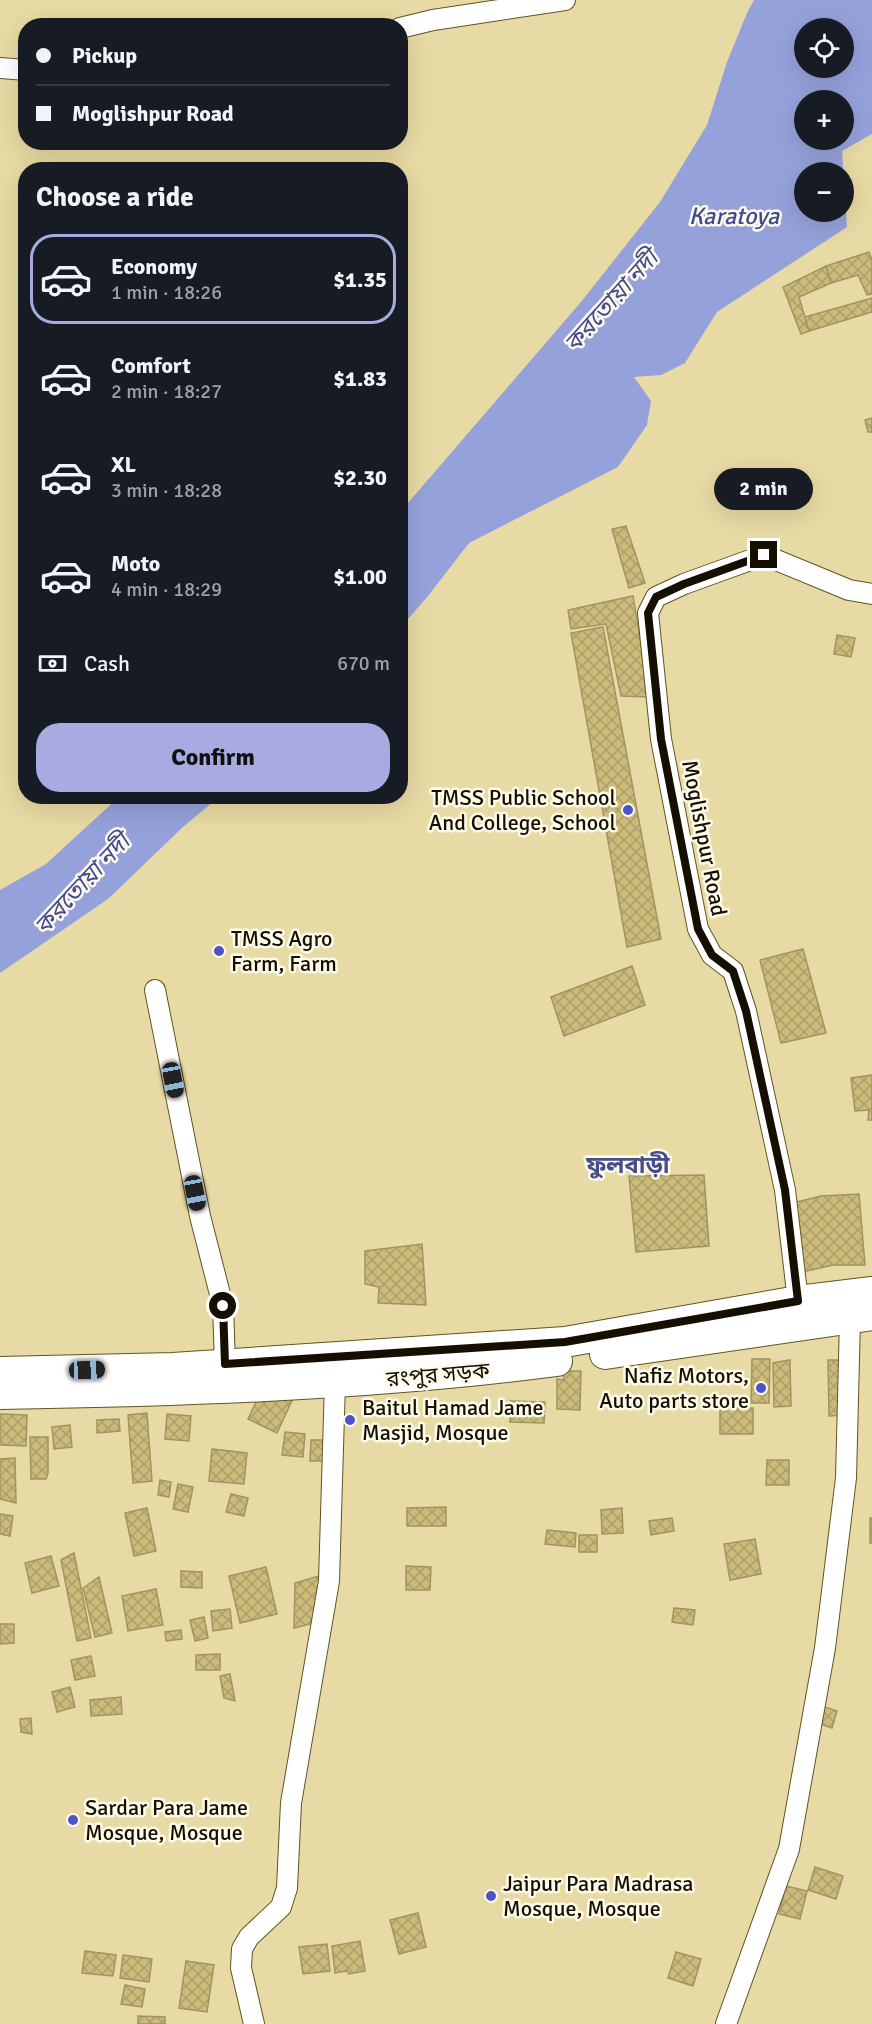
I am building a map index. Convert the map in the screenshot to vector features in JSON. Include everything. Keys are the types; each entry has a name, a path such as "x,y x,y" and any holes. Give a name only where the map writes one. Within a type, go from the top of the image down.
{"highway":[{"name":"রংপুর সড়ক","path":"0,1372 173,1368 565,1342 798,1301 872,1292"},
{"name":"রংপুর সড়ক","path":"0,1394 335,1382 471,1372 679,1345 861,1317"}],"street":[{"path":"408,26 433,20 565,0"},
{"path":"0,68 18,69"},
{"name":"Moglishpur Road","path":"798,1301 785,1190 746,1011 733,971 712,955 698,929 661,739 648,613 656,597 684,584 764,555 849,590 872,594"},
{"path":"155,990 200,1216 223,1306 225,1364"},
{"path":"726,2024 789,1849 825,1648 846,1478 861,1317"},
{"path":"254,2024 241,1968 242,1949 249,1937 281,1907 287,1888 291,1803 329,1581 335,1382"}],"water":[{"name":"Karatoya","path":"754,0 872,0 872,134 854,144 854,90 794,90 794,150 844,150 843,162 794,162 794,222 847,222 847,227 717,312 685,363 661,375 634,377 651,401 647,425 618,467 469,543 408,619 408,503 581,302 660,202 707,125 727,62"},
{"name":"করতোয়া নদী","path":"111,804 211,804 184,826 108,899 0,973 0,890 46,864"}],"building":[{"path":"869,252 872,260 872,294 867,295 858,275 831,283 826,266"},
{"path":"826,266 831,283 799,297 809,331 801,334 783,287"},
{"path":"872,298 872,312 809,331 805,317"},
{"path":"872,418 872,432 868,432 865,420"},
{"path":"626,526 645,583 629,588 612,529"},
{"path":"633,596 650,697 621,696 606,624 571,629 568,610"},
{"path":"603,627 661,939 627,947 571,633"},
{"path":"837,635 855,638 851,657 834,654"},
{"path":"803,949 826,1033 781,1043 760,960"},
{"path":"632,966 645,1005 564,1036 551,997"},
{"path":"872,1075 872,1120 868,1120 869,1110 855,1111 851,1078"},
{"path":"704,1175 709,1246 636,1252 629,1176"},
{"path":"859,1194 865,1265 833,1265 802,1272 792,1203 821,1196"},
{"path":"422,1244 426,1305 378,1303 379,1287 365,1284 365,1251"},
{"path":"752,1359 770,1359 769,1403 751,1403"},
{"path":"790,1360 791,1406 774,1407 773,1363"},
{"path":"828,1360 844,1360 844,1415 829,1416"},
{"path":"563,1371 581,1371 580,1410 557,1409 557,1379 564,1380"},
{"path":"262,1390 296,1392 277,1433 248,1419"},
{"path":"510,1401 545,1402 544,1423 510,1422"},
{"path":"720,1408 753,1408 753,1434 720,1434"},
{"path":"147,1413 152,1481 133,1483 128,1415"},
{"path":"0,1414 27,1415 26,1446 0,1445"},
{"path":"167,1414 191,1416 189,1441 165,1439"},
{"path":"119,1419 120,1431 97,1433 97,1420"},
{"path":"70,1425 72,1447 54,1449 52,1427"},
{"path":"285,1432 305,1434 303,1457 282,1455"},
{"path":"30,1437 48,1437 46,1479 31,1479"},
{"path":"311,1440 324,1440 323,1461 310,1461"},
{"path":"212,1449 247,1453 244,1484 209,1481"},
{"path":"15,1458 16,1503 0,1499 0,1459"},
{"path":"767,1460 789,1460 789,1485 766,1485"},
{"path":"160,1480 171,1482 169,1497 158,1495"},
{"path":"178,1484 193,1487 188,1512 173,1509"},
{"path":"231,1494 248,1498 244,1516 226,1512"},
{"path":"446,1507 446,1526 407,1526 407,1508"},
{"path":"147,1508 156,1551 134,1556 125,1513"},
{"path":"622,1508 623,1533 602,1534 601,1510"},
{"path":"0,1514 13,1516 10,1536 0,1534"},
{"path":"672,1518 674,1531 651,1535 649,1521"},
{"path":"870,1518 872,1518 872,1543 870,1543"},
{"path":"547,1530 576,1533 575,1547 545,1544"},
{"path":"579,1535 597,1535 597,1552 579,1552"},
{"path":"755,1539 761,1574 730,1580 724,1544"},
{"path":"74,1553 91,1638 77,1641 61,1560"},
{"path":"51,1556 59,1586 32,1593 25,1563"},
{"path":"406,1566 431,1567 430,1590 406,1590"},
{"path":"266,1567 277,1614 240,1623 229,1576"},
{"path":"181,1571 202,1572 202,1588 181,1587"},
{"path":"322,1575 318,1622 294,1628 295,1583"},
{"path":"99,1577 112,1633 95,1637 83,1588"},
{"path":"156,1589 163,1625 128,1631 122,1596"},
{"path":"674,1608 695,1610 693,1625 672,1622"},
{"path":"230,1609 232,1628 213,1631 211,1611"},
{"path":"204,1617 208,1638 195,1641 190,1620"},
{"path":"0,1624 14,1624 14,1643 0,1644"},
{"path":"181,1630 182,1639 166,1641 165,1632"},
{"path":"220,1654 220,1670 196,1670 196,1655"},
{"path":"91,1656 95,1676 75,1680 71,1660"},
{"path":"230,1674 235,1701 224,1698 220,1676"},
{"path":"70,1687 75,1707 57,1712 52,1692"},
{"path":"121,1697 122,1714 91,1716 90,1700"},
{"path":"822,1706 837,1711 832,1728 817,1723"},
{"path":"31,1718 32,1734 21,1732 20,1719"},
{"path":"815,1867 843,1876 836,1899 808,1890"},
{"path":"786,1886 807,1891 800,1919 779,1914"},
{"path":"418,1913 426,1947 399,1954 390,1920"},
{"path":"360,1941 365,1971 349,1974 347,1971 335,1973 332,1946"},
{"path":"327,1944 330,1971 303,1974 299,1947"},
{"path":"85,1951 116,1955 113,1976 82,1973"},
{"path":"676,1952 701,1959 693,1986 668,1978"},
{"path":"123,1955 152,1959 149,1982 120,1978"},
{"path":"186,1961 214,1965 207,2012 179,2008"},
{"path":"125,1985 145,1989 142,2007 121,2004"},
{"path":"138,2016 165,2017 165,2024 138,2024"}],"place":[{"name":"TMSS Public School And College, School","path":"628,810"},
{"name":"TMSS Agro Farm, Farm","path":"219,951"},
{"name":"Nafiz Motors, Auto parts store","path":"761,1388"},
{"name":"Baitul Hamad Jame Masjid, Mosque","path":"350,1420"},
{"name":"Sardar Para Jame Mosque, Mosque","path":"73,1820"},
{"name":"Jaipur Para Madrasa Mosque, Mosque","path":"491,1896"}],"district":[{"name":"ফুলবাড়ী","path":"628,1165"}],"route":[{"path":"223,1306 225,1364 565,1342 798,1301 785,1190 746,1011 733,971 712,955 698,929 661,739 648,613 656,597 684,584 764,555"}]}
